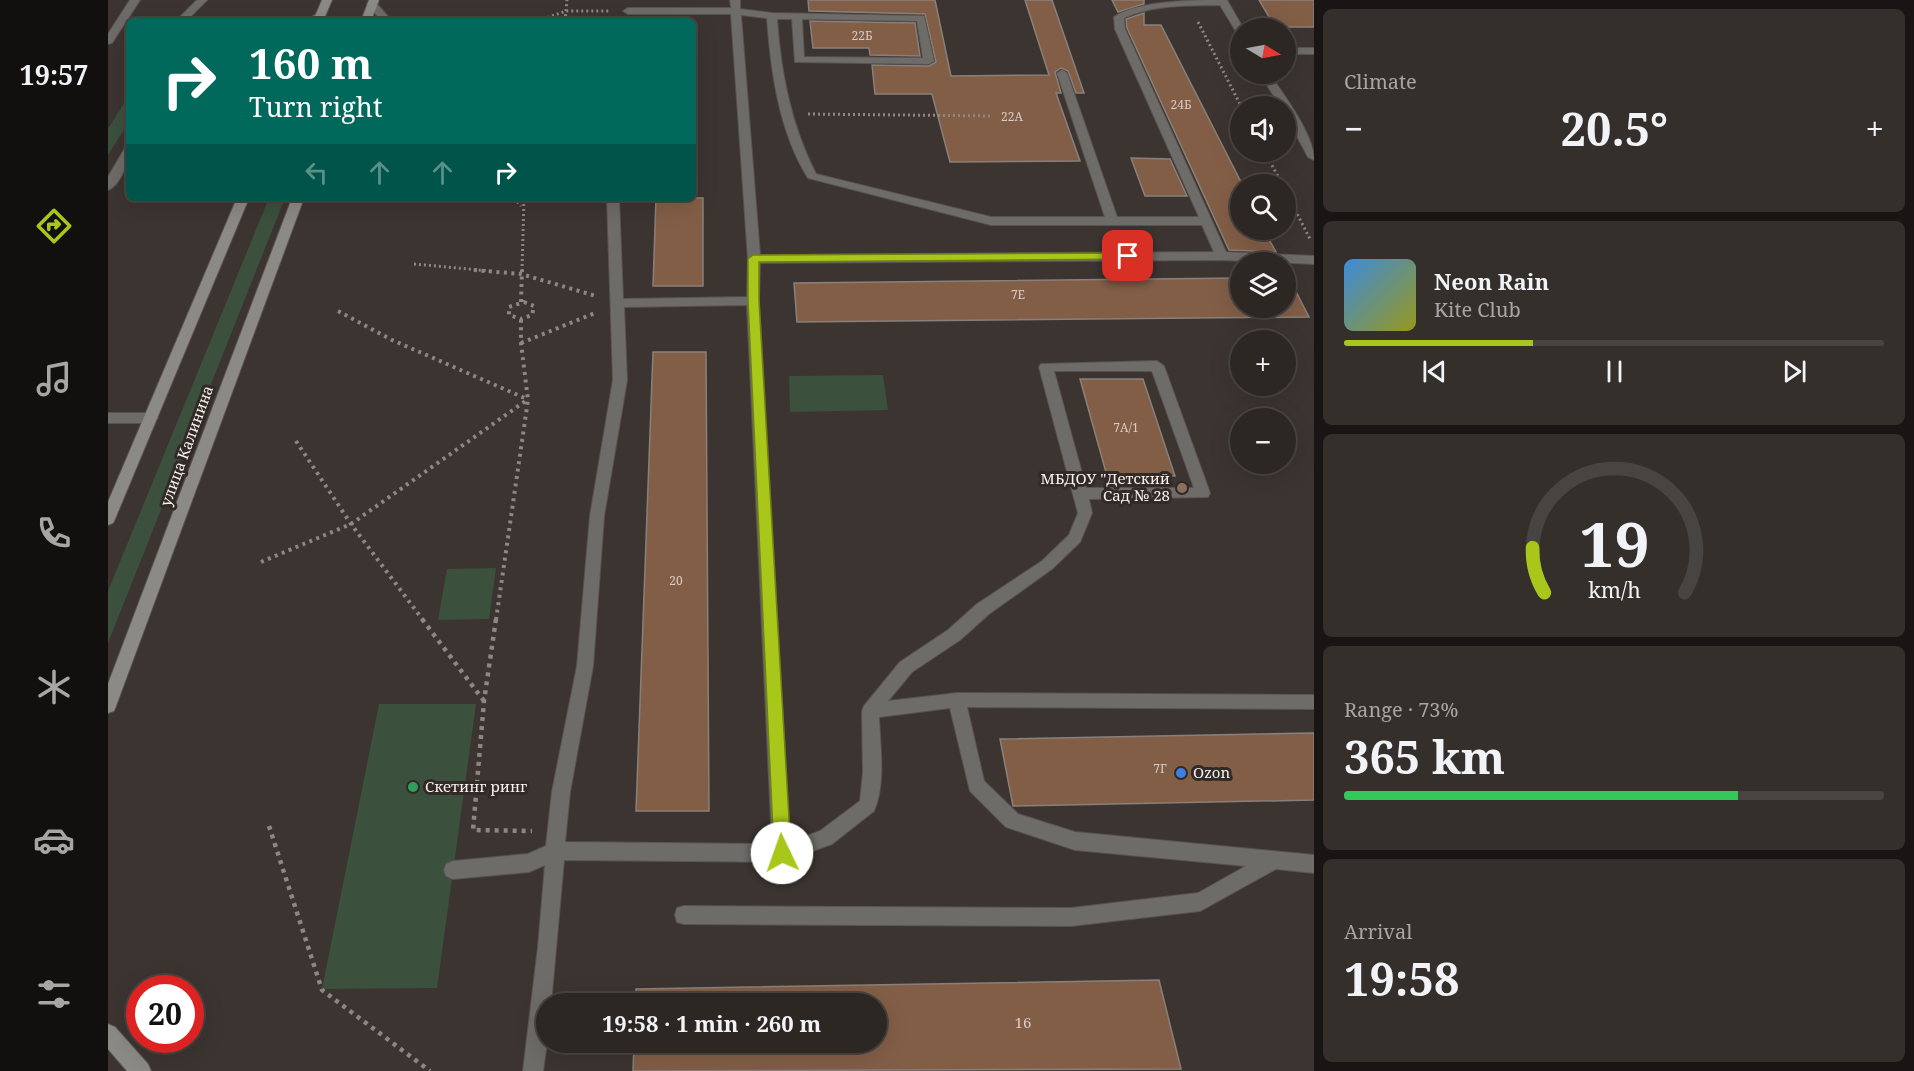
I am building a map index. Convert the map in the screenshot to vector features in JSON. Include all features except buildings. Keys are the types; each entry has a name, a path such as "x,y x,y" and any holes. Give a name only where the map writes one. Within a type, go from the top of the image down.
{"main road":[{"path":"320,17 327,0"},
{"path":"367,18 373,2"},
{"path":"108,519 242,201"},
{"name":"улица Калинина","path":"108,706 297,201"},
{"path":"108,1034 141,1071"}],"lane":[{"path":"108,41 121,14 135,0"},
{"path":"184,18 202,0"},
{"path":"1222,256 1120,29 1119,17 1130,9 1146,6 1223,1 1233,18"},
{"path":"373,2 385,18"},
{"path":"628,11 736,5 772,16 921,18 929,62 799,60 797,17"},
{"path":"736,5 753,259 753,301 782,853"},
{"path":"772,16 774,51 785,114 812,176 992,221 1207,221"},
{"path":"1296,51 1314,51"},
{"path":"1062,73 1112,221"},
{"path":"1296,121 1308,137 1314,157"},
{"path":"108,187 126,155"},
{"path":"533,1071 548,948 561,792 585,666 597,516 620,381 614,201"},
{"path":"753,259 1222,256 1314,260"},
{"path":"619,303 753,301"},
{"path":"453,870 529,863 555,851 782,853 826,838 868,805 872,774 870,711 906,667 954,635 983,609 1047,565 1075,538 1085,513 1046,367 1157,366 1203,494 1080,494"},
{"path":"108,418 151,418"},
{"path":"870,711 957,700 1314,702"},
{"path":"957,700 976,785 1012,821 1075,841 1314,864"},
{"path":"684,915 1071,917 1200,902 1274,860"}],"path":[{"path":"566,18 567,0"},
{"path":"1188,4 1236,96"},
{"path":"547,18 567,11 628,11"},
{"path":"785,114 993,116"},
{"path":"517,201 522,206"},
{"path":"520,302 523,201"},
{"path":"1296,212 1314,247"},
{"path":"414,264 521,274 619,303"},
{"path":"520,302 531,304 535,309 530,316 521,319 512,317 507,312 513,304 520,302"},
{"path":"521,343 619,303"},
{"path":"338,311 392,340 528,400"},
{"path":"521,319 521,343 528,400 484,701 473,830 532,831"},
{"path":"261,562 351,524 528,400"},
{"path":"296,441 351,524 484,701"},
{"path":"269,826 322,990 430,1071"}],"green space":[{"path":"126,100 126,127 108,155 108,129"},
{"path":"268,201 284,201 108,643 108,591"},
{"path":"883,375 888,410 790,412 789,376"},
{"path":"496,568 489,619 438,620 447,569"},
{"name":"Скетинг ринг","path":"379,704 476,704 437,988 322,989"}],"place":[{"name":"МБДОУ \"Детский Сад № 28","path":"1182,488"},
{"name":"Ozon","path":"1181,773"},
{"name":"Скетинг ринг","path":"413,787"}],"route":[{"path":"782,853 753,301 753,259 1128,256"}]}
